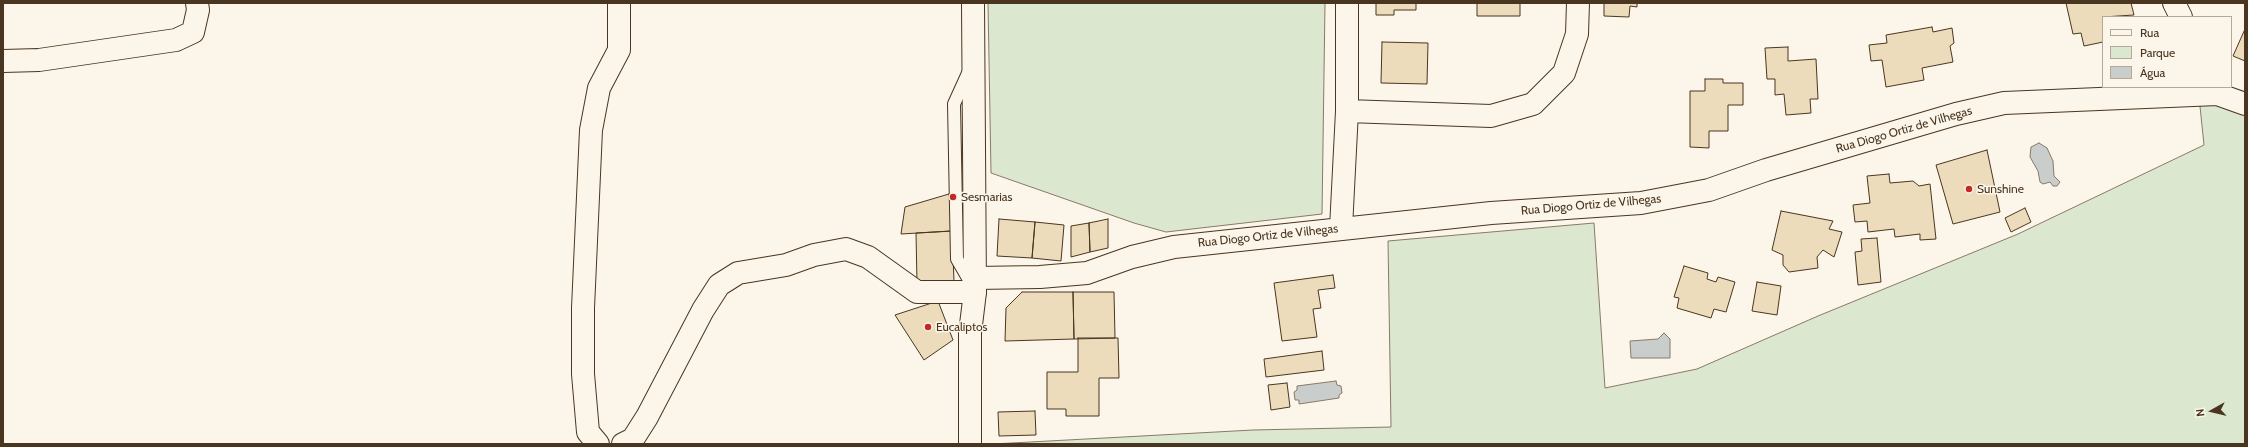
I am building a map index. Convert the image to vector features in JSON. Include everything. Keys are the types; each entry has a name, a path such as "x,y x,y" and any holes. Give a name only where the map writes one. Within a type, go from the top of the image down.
{"street":[{"path":"3,61 40,60 176,40 193,32 198,10 197,3"},
{"path":"598,444 588,432 583,374 583,308 591,130 599,88 619,50 619,3"},
{"path":"970,444 970,333 975,285 973,3"},
{"path":"1341,228 1347,111 1347,3"},
{"path":"1347,111 1491,116 1533,104 1564,73 1577,34 1578,3"},
{"path":"2174,3 2180,16"},
{"name":"Rua Diogo Ortiz de Vilhegas","path":"623,444 633,439 647,417 703,310 719,285 738,273 786,266 814,255 846,249 868,257 917,292 1040,277 1087,273 1132,257 1174,247 1491,213 1641,203 1709,190 1766,170 1956,114 2004,103 2215,91 2245,104"}],"green space":[{"path":"988,3 1325,3 1322,214 1166,232 1134,223 991,173"},
{"path":"2198,88 2245,97 2245,444 993,444 1253,430 1391,427 1388,241 1594,223 1605,388 1697,369 1818,316 2018,234 2204,145"}],"water":[{"path":"2039,143 2047,148 2053,161 2054,176 2060,182 2057,186 2053,186 2050,182 2043,184 2040,182 2038,171 2030,157 2031,147"},
{"path":"1664,333 1670,339 1670,358 1631,358 1630,341 1658,339"},
{"path":"1336,381 1337,385 1341,386 1342,393 1339,395 1339,398 1299,404 1299,400 1295,400 1294,392 1297,390 1297,386"}],"building":[{"path":"1376,3 1416,3 1416,10 1394,10 1394,15 1376,15"},
{"path":"1477,3 1520,3 1520,16 1477,16"},
{"path":"1604,3 1637,3 1637,7 1630,6 1629,17 1604,16"},
{"path":"2066,3 2131,3 2134,15 2102,16 2102,42 2084,46 2081,33 2073,34"},
{"path":"1932,27 1933,32 1952,28 1954,43 1950,46 1953,62 1922,68 1924,80 1886,87 1882,60 1871,61 1869,45 1887,43 1886,35"},
{"path":"2245,29 2245,61 2233,56"},
{"path":"1382,42 1428,43 1427,84 1381,83"},
{"path":"1788,47 1788,61 1816,59 1818,99 1810,99 1811,113 1786,115 1784,94 1775,95 1775,79 1767,79 1765,48"},
{"path":"1705,79 1723,79 1723,83 1743,83 1743,105 1728,105 1728,131 1709,131 1709,148 1690,147 1690,91 1705,91"},
{"name":"Sunshine","path":"1987,150 2000,212 1953,224 1936,165"},
{"path":"1889,174 1890,183 1913,181 1919,186 1930,184 1936,239 1920,240 1920,234 1895,237 1894,229 1868,232 1867,221 1855,222 1853,205 1870,203 1867,176"},
{"path":"949,194 952,231 901,234 905,207"},
{"path":"2025,208 2031,222 2011,232 2005,218"},
{"path":"1781,211 1833,221 1829,229 1842,232 1834,257 1823,250 1817,257 1818,268 1789,272 1783,265 1783,255 1772,250"},
{"path":"999,219 1035,222 1032,258 997,256"},
{"path":"1108,219 1108,248 1090,252 1089,223"},
{"path":"1035,222 1064,225 1061,261 1032,258"},
{"path":"1089,223 1090,252 1071,257 1071,226"},
{"path":"952,231 954,281 917,283 916,233"},
{"path":"1877,238 1881,282 1858,285 1855,252 1862,251 1861,239"},
{"path":"1684,266 1708,273 1707,279 1716,282 1718,277 1735,282 1726,312 1714,309 1711,318 1677,308 1679,298 1674,297"},
{"path":"1333,275 1335,288 1318,290 1321,308 1313,309 1317,337 1282,341 1274,283"},
{"path":"1757,282 1781,286 1777,315 1752,311"},
{"path":"1022,292 1073,292 1074,339 1005,341 1006,308"},
{"path":"1073,292 1114,292 1115,338 1074,339"},
{"path":"938,301 953,340 924,360 895,315"},
{"path":"1078,338 1118,338 1119,378 1099,378 1099,416 1066,416 1066,409 1047,409 1047,372 1078,372"},
{"path":"1322,351 1324,370 1266,377 1264,359"},
{"path":"1287,383 1290,407 1271,410 1268,385"},
{"path":"1035,411 1036,435 999,436 998,412"}],"place":[{"name":"Sunshine","path":"1969,189"},
{"name":"Sesmarias","path":"953,197"},
{"name":"Eucaliptos","path":"928,327"}]}
